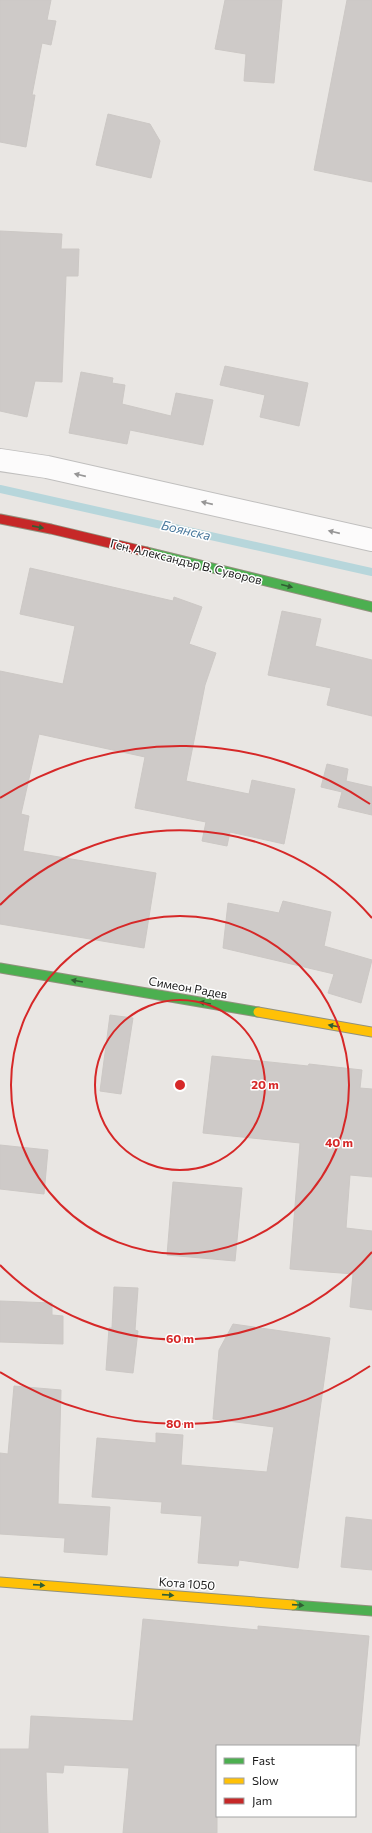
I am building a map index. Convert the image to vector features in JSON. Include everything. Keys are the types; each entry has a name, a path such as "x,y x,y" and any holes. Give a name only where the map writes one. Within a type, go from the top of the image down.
{"street":[{"path":"0,460 47,467 372,540"},
{"name":"Ген. Александър В. Суворов","path":"0,519 59,531 372,607"},
{"name":"Симеон Радев","path":"0,968 372,1032"},
{"name":"Кота 1050","path":"0,1582 372,1611"}],"building":[{"path":"0,0 51,0 47,20 56,21 51,45 42,43 32,95 35,95 26,147 0,142"},
{"path":"225,0 282,0 274,83 244,81 246,54 215,49"},
{"path":"347,0 372,0 372,182 314,170"},
{"path":"108,114 150,124 160,141 151,178 96,165"},
{"path":"0,231 62,234 61,249 79,249 78,276 66,276 62,382 35,381 27,417 0,411"},
{"path":"225,366 308,383 299,426 260,417 265,395 220,385"},
{"path":"81,372 113,378 112,383 125,385 122,404 171,416 176,393 213,400 203,445 130,430 127,444 69,433"},
{"path":"30,568 173,601 174,597 202,607 189,644 216,653 205,685 186,781 249,794 252,780 295,789 284,844 230,832 227,846 202,841 206,822 135,808 145,757 39,734 21,814 29,816 23,851 156,873 144,948 0,924 0,671 63,684 75,626 20,614"},
{"path":"282,611 321,619 315,646 372,660 372,716 327,705 331,688 268,675"},
{"path":"327,764 348,769 346,781 372,787 372,815 338,807 342,792 321,787"},
{"path":"283,901 331,912 324,946 372,960 361,1003 328,993 334,974 223,948 228,903 279,913"},
{"path":"110,1015 133,1018 121,1094 100,1091"},
{"path":"212,1056 362,1070 360,1088 372,1089 372,1177 350,1175 346,1228 372,1231 372,1310 350,1307 353,1274 290,1269 300,1143 203,1133"},
{"path":"0,1145 48,1150 44,1194 0,1189"},
{"path":"173,1182 242,1188 235,1261 167,1255"},
{"path":"114,1287 138,1288 135,1330 138,1331 133,1373 106,1370 109,1328 112,1328"},
{"path":"0,1301 52,1303 52,1315 63,1316 63,1344 0,1342"},
{"path":"233,1324 330,1338 298,1568 239,1560 238,1566 198,1563 202,1516 161,1513 162,1502 92,1497 97,1438 156,1443 156,1433 183,1435 181,1465 267,1472 274,1427 213,1419 219,1350"},
{"path":"14,1386 61,1390 58,1504 110,1507 107,1555 64,1552 65,1538 0,1534 0,1453 8,1454"},
{"path":"346,1517 372,1520 372,1570 341,1567"},
{"path":"143,1619 258,1630 258,1626 369,1636 359,1746 216,1745 217,1833 123,1833 129,1768 64,1765 63,1773 46,1772 48,1833 0,1833 0,1749 29,1749 31,1716 133,1721"}],"waterway":[{"name":"Боянска","path":"0,489 372,572"}],"traffic: fast":[{"path":"147,552 372,607"},
{"path":"0,968 258,1012"},
{"path":"293,1605 372,1611"}],"traffic: slow":[{"path":"258,1012 372,1032"},
{"path":"0,1582 293,1605"}],"traffic: jam":[{"path":"0,519 51,529 147,552"}]}
